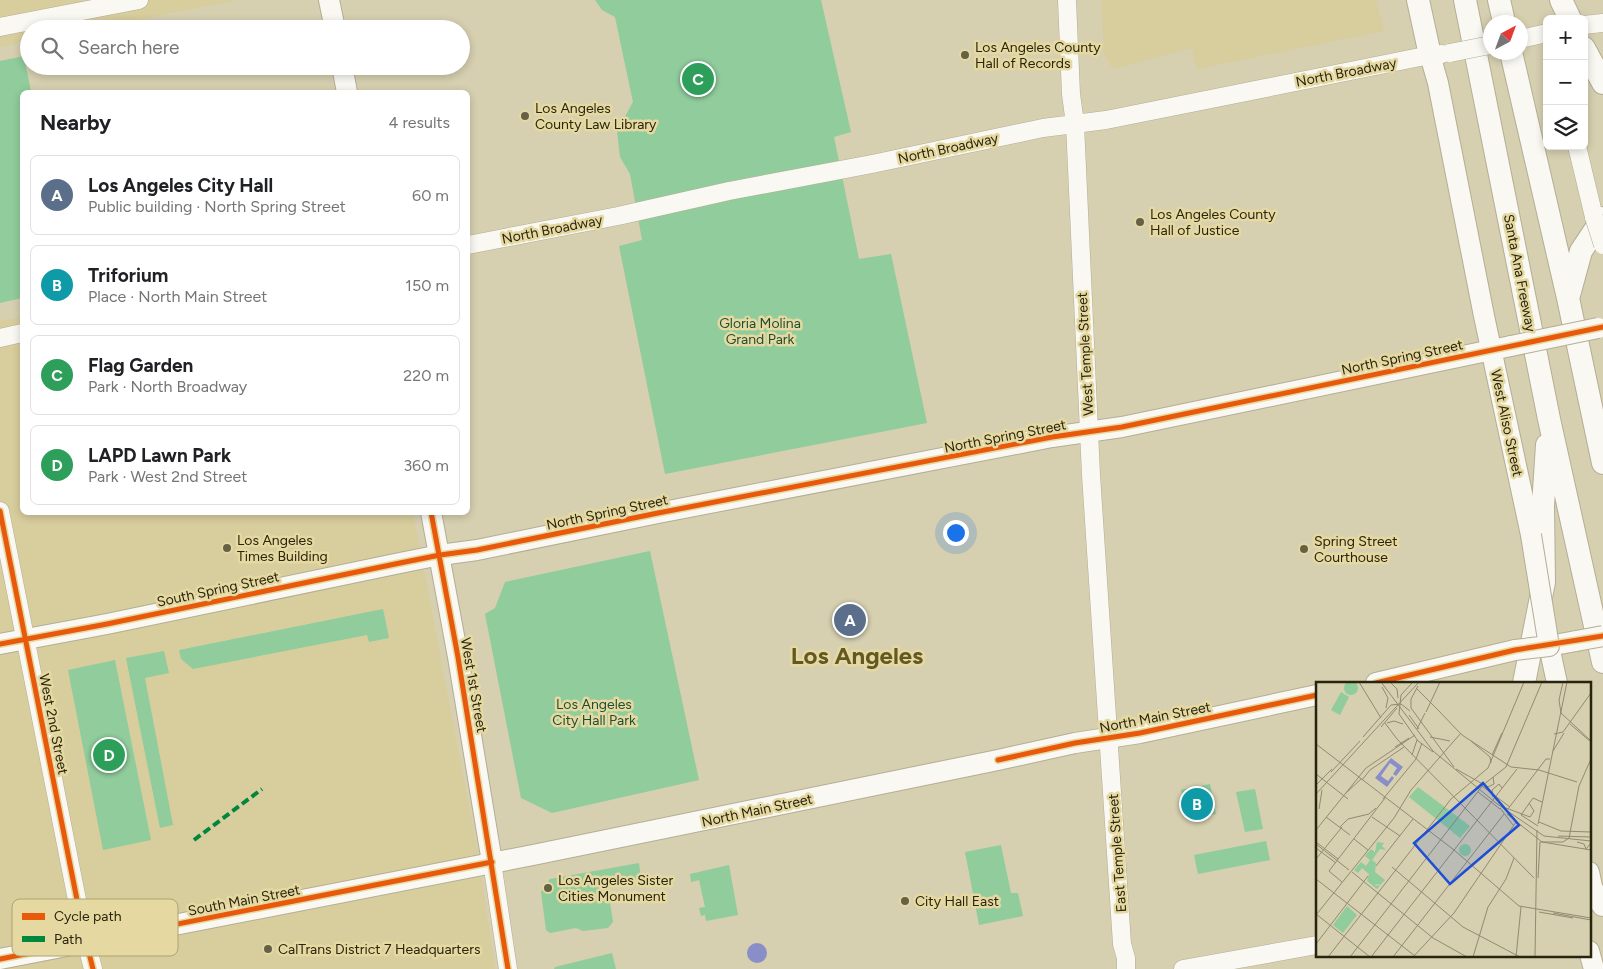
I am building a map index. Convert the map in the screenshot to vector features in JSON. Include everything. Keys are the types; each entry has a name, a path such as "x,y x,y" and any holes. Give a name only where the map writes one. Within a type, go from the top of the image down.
{"highway":[{"path":"1418,0 1440,54"},
{"name":"Santa Ana Freeway","path":"1465,0 1549,419 1603,662"},
{"path":"1499,0 1502,15"},
{"path":"1561,0 1568,15"},
{"path":"1588,55 1603,83"},
{"path":"1513,60 1568,298 1603,463"},
{"path":"1568,298 1581,251 1596,214"},
{"path":"1524,682 1544,582 1543,506 1549,419"}],"main road":[{"path":"32,20 140,0"},
{"path":"329,0 333,20"},
{"name":"West Temple Street","path":"1067,0 1089,432 1108,737"},
{"path":"0,26 20,22"},
{"path":"1528,37 1543,34"},
{"name":"North Broadway","path":"470,245 1043,128 1106,120 1483,46"},
{"name":"West Aliso Street","path":"1440,54 1438,84 1501,348 1549,646 1557,682"},
{"path":"344,75 347,90"},
{"path":"1578,150 1603,245"},
{"name":"North Spring Street","path":"440,555 477,550 822,480 997,449 1052,437 1122,427 1601,327"},
{"path":"0,338 20,333"},
{"name":"West 2nd Street","path":"0,510 78,899"},
{"name":"West 1st Street","path":"432,515 492,862"},
{"name":"South Spring Street","path":"0,644 440,555"},
{"path":"1380,682 1515,650 1603,636"},
{"name":"North Main Street","path":"492,862 1108,737 1140,733 1316,695"},
{"name":"East Temple Street","path":"1108,737 1122,944 1126,958 1126,969"},
{"path":"492,862 508,969"},
{"name":"South Main Street","path":"178,923 492,862"},
{"path":"1183,969 1316,945"},
{"path":"1590,955 1594,969"},
{"name":"South Main Street","path":"0,959 14,956"},
{"name":"West 2nd Street","path":"90,956 93,969"}],"shaded area":[{"path":"0,0 238,0 137,20 20,20 20,43 0,47"},
{"path":"1101,0 1376,0 1384,31 1197,69 1192,48 1113,69 1104,55"},
{"path":"20,317 20,515 413,515 478,854 495,969 0,969 0,321"}],"green space":[{"name":"Gloria Molina Grand Park","path":"595,0 821,0 851,132 834,137 859,259 891,254 927,423 665,474 619,246 642,240 630,174 620,157 617,131 633,102 615,17 602,10"},
{"path":"20,57 20,75 28,75 31,90 20,90 20,298 0,303 0,61"},
{"name":"Los Angeles City Hall Park","path":"650,551 699,780 552,813 521,798 485,614 495,608 505,582"},
{"path":"383,609 389,638 369,642 367,635 193,669 181,659 179,650"},
{"path":"164,651 169,673 145,678 173,825 160,828 126,658"},
{"path":"115,660 151,840 103,850 68,670"},
{"path":"1210,784 1216,814 1187,820 1181,790"},
{"path":"1255,789 1263,829 1245,832 1236,792"},
{"path":"1266,841 1270,860 1198,874 1194,855"},
{"path":"1001,845 1011,893 1018,893 1023,916 979,925 965,852"},
{"path":"639,863 641,878 607,884 613,922 608,928 583,931 576,928 550,933 546,930 541,892 550,879"},
{"path":"729,865 738,915 706,921 705,915 701,916 699,908 705,907 699,880 691,882 690,874"},
{"path":"612,953 616,969 554,969 555,967"}],"water":[{"path":"753,943 761,943 767,949 767,957 761,963 753,963 747,957 747,949"}],"marked path":[{"path":"194,840 262,789"}],"cycle path":[{"path":"0,644 107,624 440,555 477,550 1052,437 1122,427 1603,327"},
{"path":"0,511 77,899"},
{"path":"432,515 458,657 508,969"},
{"path":"1380,682 1515,650 1603,636"},
{"path":"998,760 1075,743 1140,733 1316,695"},
{"path":"178,924 492,862"},
{"path":"0,959 15,956"},
{"path":"90,956 93,969"}],"place":[{"name":"Los Angeles County Hall of Records","path":"965,55"},
{"name":"Flag Garden","path":"698,79"},
{"name":"Los Angeles County Law Library","path":"525,116"},
{"name":"Los Angeles County Hall of Justice","path":"1140,222"},
{"name":"Los Angeles Times Building","path":"227,548"},
{"name":"Spring Street Courthouse","path":"1304,549"},
{"name":"Los Angeles City Hall","path":"850,620"},
{"name":"LAPD Lawn Park","path":"109,755"},
{"name":"Triforium","path":"1197,804"},
{"name":"Los Angeles Sister Cities Monument","path":"548,888"},
{"name":"City Hall East","path":"905,901"},
{"name":"CalTrans District 7 Headquarters","path":"268,949"}],"district":[{"name":"Los Angeles","path":"857,656"}]}
